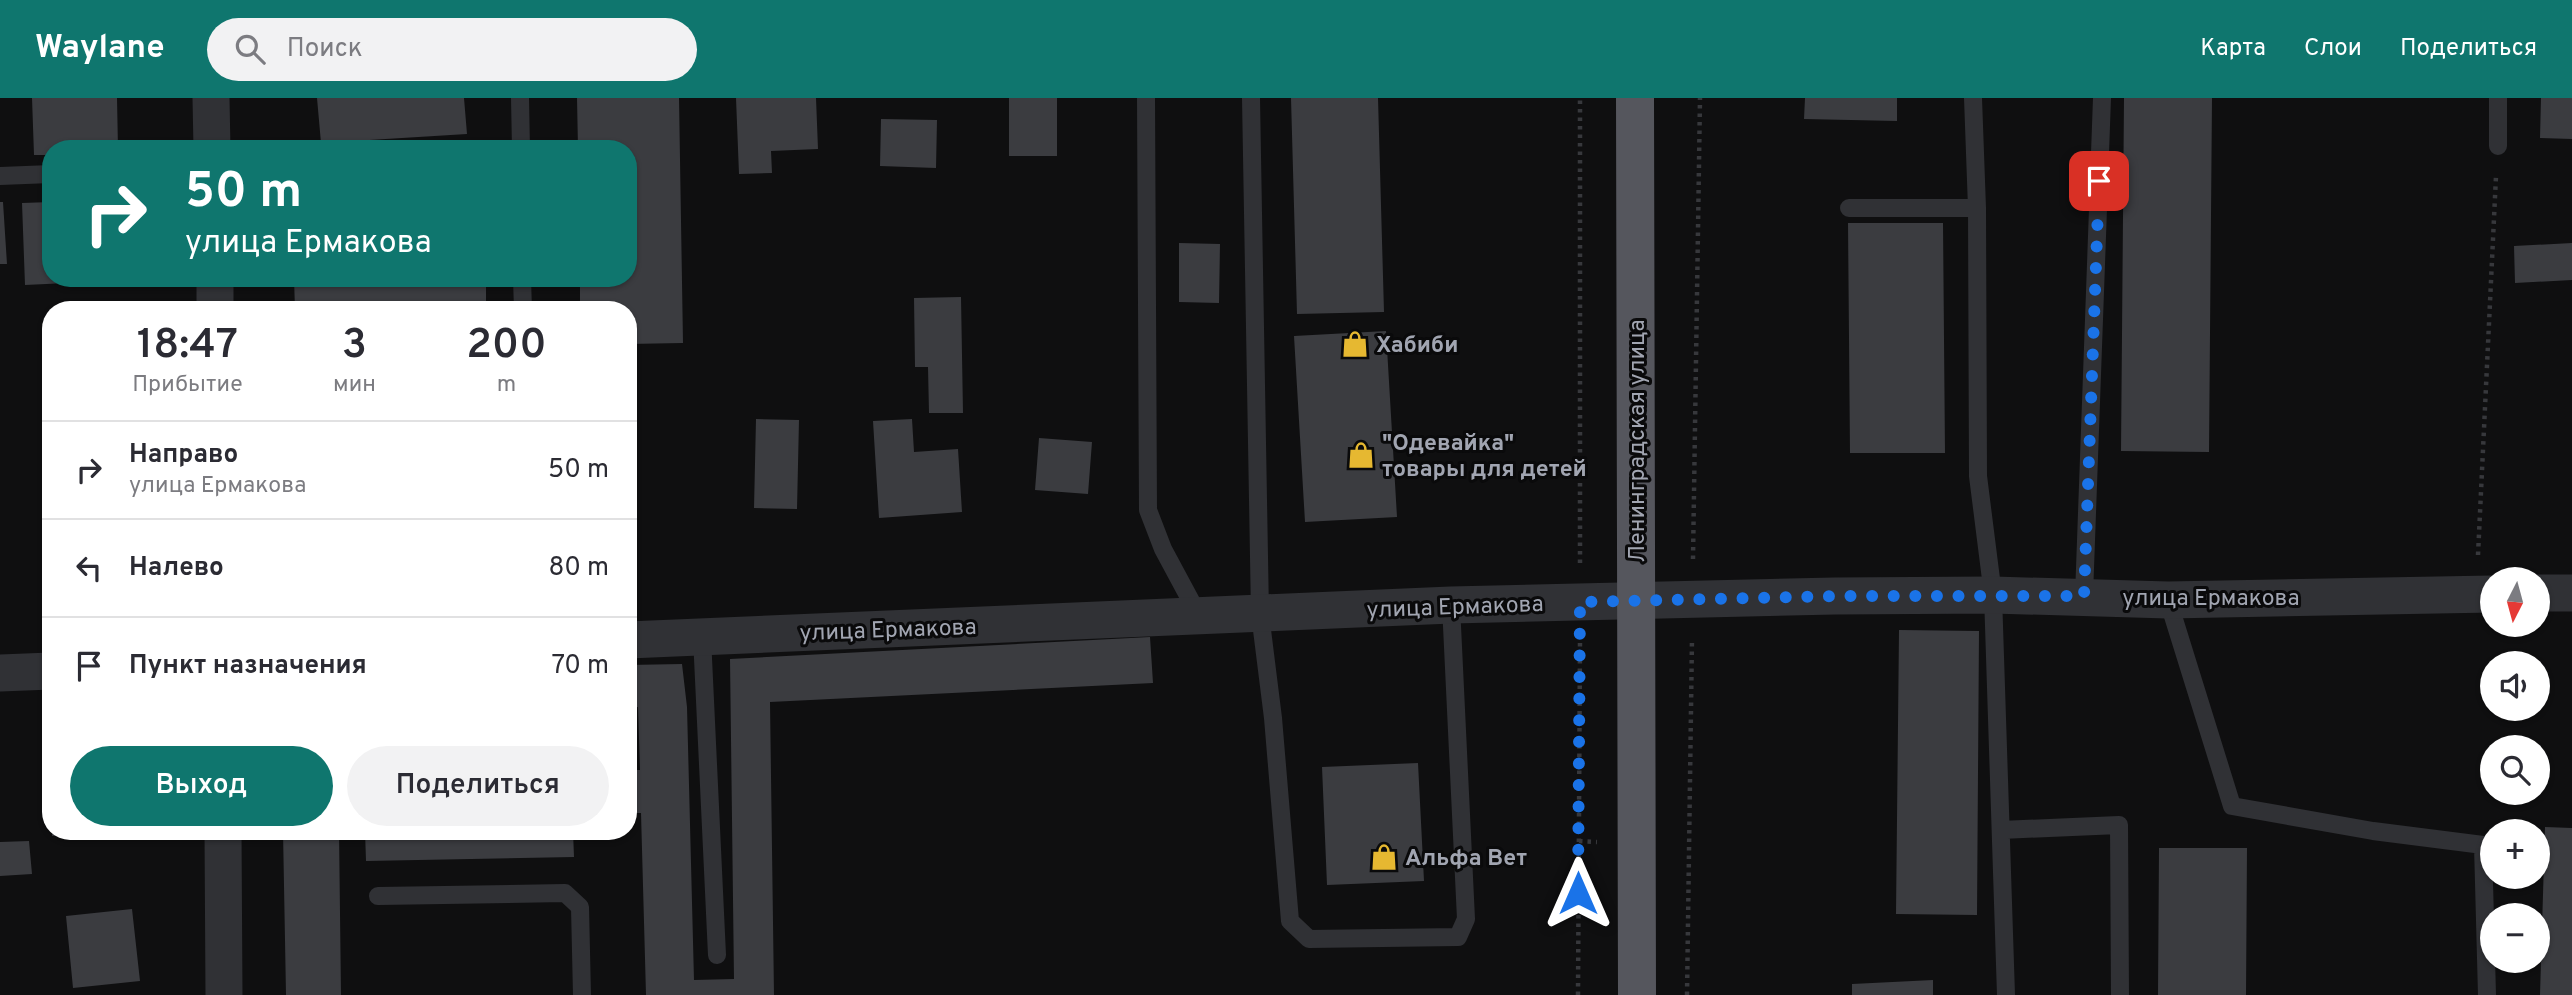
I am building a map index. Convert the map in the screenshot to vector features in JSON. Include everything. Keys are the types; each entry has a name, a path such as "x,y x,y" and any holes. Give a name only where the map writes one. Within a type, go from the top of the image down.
{"highway":[{"name":"Ленинградская улица","path":"1634,98 1637,995"}],"street":[{"path":"211,98 212,140"},
{"path":"2550,593 2572,593"},
{"name":"улица Ермакова","path":"637,640 1451,605 1692,599 1993,595 2168,600 2480,594"},
{"path":"0,673 42,671"},
{"path":"223,840 224,995"}],"lane":[{"path":"520,98 521,140"},
{"path":"1146,98 1148,510 1164,549 1199,616"},
{"path":"1251,98 1261,614 1273,718 1290,921 1309,939 1458,937 1466,919 1451,605"},
{"path":"1973,98 1978,477 1993,595 2006,995"},
{"path":"2084,596 2102,98"},
{"path":"2498,98 2498,146"},
{"path":"0,176 42,174"},
{"path":"1849,208 1976,208"},
{"path":"2168,600 2232,806 2373,831 2483,845 2487,995"},
{"path":"702,637 717,955"},
{"path":"2001,830 2119,825 2120,995"},
{"path":"378,896 565,893 580,906 582,995"}],"path":[{"path":"1578,995 1580,98"},
{"path":"1687,995 1700,98"},
{"path":"2485,567 2498,146"}],"building":[{"path":"32,98 117,98 118,140 42,140 42,155 34,155"},
{"path":"317,98 464,98 467,134 321,140"},
{"path":"577,98 679,98 683,343 637,344 637,301 580,301 580,287 637,287 637,140 578,140"},
{"path":"736,98 816,98 818,149 771,151 772,173 739,174"},
{"path":"1009,98 1057,98 1057,156 1009,156"},
{"path":"1291,98 1378,98 1384,312 1297,314"},
{"path":"1805,98 1897,98 1897,121 1804,119"},
{"path":"2124,98 2212,98 2209,452 2121,451"},
{"path":"2541,98 2572,98 2572,139 2540,138"},
{"path":"881,119 937,120 936,168 880,166"},
{"path":"0,202 3,202 7,264 0,264"},
{"path":"42,202 42,284 25,285 22,203"},
{"path":"1848,223 1943,223 1945,453 1850,453"},
{"path":"1179,243 1220,244 1219,303 1179,302"},
{"path":"2572,243 2572,280 2515,283 2514,246"},
{"path":"294,287 486,287 486,301 295,301"},
{"path":"961,297 963,413 929,413 928,367 915,367 914,298"},
{"path":"1386,331 1397,517 1305,522 1294,336"},
{"path":"756,419 799,420 797,509 754,508"},
{"path":"912,419 914,452 958,449 962,512 879,518 873,421"},
{"path":"1039,438 1092,442 1088,494 1035,490"},
{"path":"1899,630 1979,631 1977,915 1896,914"},
{"path":"1150,637 1153,683 770,702 774,995 646,995 641,813 637,813 637,770 640,770 637,665 682,664 687,707 694,980 734,979 730,659"},
{"path":"1418,763 1424,881 1327,885 1322,767"},
{"path":"2550,827 2572,828 2572,995 2540,995 2541,973 2550,973 2550,903 2543,903 2543,889 2550,889"},
{"path":"283,840 339,840 341,995 286,995"},
{"path":"365,840 573,840 574,857 366,861"},
{"path":"29,841 32,874 0,876 0,842"},
{"path":"2159,848 2247,848 2246,995 2158,995"},
{"path":"132,909 140,981 73,988 66,916"},
{"path":"1933,980 1933,995 1852,995 1852,984"}],"place":[{"name":"Хабиби","path":"1355,344"},
{"name":"\"Одевайка\" товары для детей","path":"1361,455"},
{"name":"Альфа Вет","path":"1384,857"}],"route":[{"path":"1578,893 1580,602 1835,596 2084,596 2099,181"}]}
